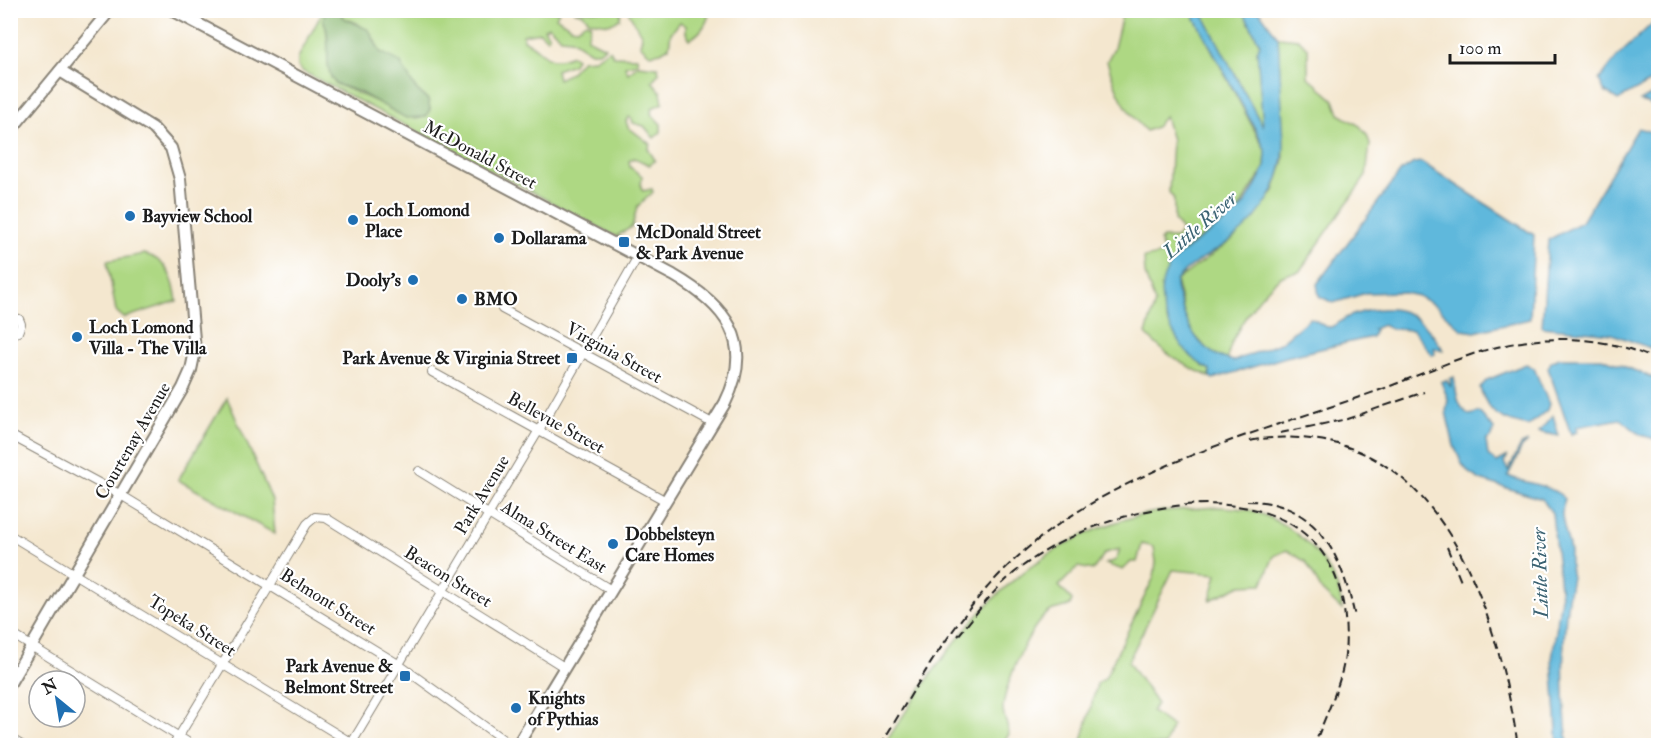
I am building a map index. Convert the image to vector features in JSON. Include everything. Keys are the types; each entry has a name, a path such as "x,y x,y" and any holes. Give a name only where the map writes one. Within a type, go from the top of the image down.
{"street":[{"name":"McDonald Street","path":"172,10 637,258 673,275 710,299 730,326 737,359 731,390 712,423"},
{"path":"10,131 110,11"},
{"name":"Courtenay Avenue","path":"10,683 183,388 194,361 180,179 174,157 160,134 60,71"},
{"name":"Park Avenue","path":"353,745 398,664 539,430 637,258"},
{"name":"Virginia Street","path":"502,309 712,423"},
{"path":"10,316 19,319 21,324 18,332 10,334"},
{"name":"Bellevue Street","path":"432,372 666,501"},
{"path":"517,746 712,423"},
{"name":"Belmont Street","path":"10,435 121,495 271,585 398,664 512,746"},
{"name":"Alma Street East","path":"419,471 611,590"},
{"name":"Beacon Street","path":"271,585 307,524 315,517 326,518 564,667"},
{"name":"Topeka Street","path":"10,535 224,663 353,745"},
{"path":"173,746 271,585"},
{"path":"10,633 33,645 194,746"},
{"path":"10,738 23,746"}],"green space":[{"path":"327,10 339,11 344,18 369,30 380,52 400,62 415,88 428,100 430,109 426,117 406,118 359,92 336,84 331,77 328,61 327,35 323,19"},
{"path":"621,10 620,19 609,24 590,21 583,14 573,11"},
{"path":"323,11 327,11 323,19 326,26 331,78 336,84 416,119 426,117 430,109 428,100 415,88 400,62 380,52 372,35 357,23 344,18 339,11 559,11 556,17 571,27 577,28 586,22 591,24 587,38 605,47 599,52 591,52 571,39 561,38 549,26 544,28 549,36 547,39 540,32 523,35 523,40 550,58 572,55 576,58 573,64 556,70 558,79 569,74 582,60 595,59 610,49 613,56 637,57 638,63 625,66 628,73 638,65 658,67 659,73 652,81 661,92 663,103 652,108 651,114 661,124 661,132 654,138 644,126 633,123 629,117 626,121 628,127 650,144 648,149 655,160 650,165 634,158 629,161 630,167 642,176 643,191 652,189 653,192 637,207 632,227 618,235 623,240 302,71 298,66 298,58"},
{"path":"628,11 709,11 709,15 700,31 690,39 686,33 686,26 680,22 671,33 669,47 661,52 650,54 640,45 642,36"},
{"path":"1123,11 1191,11 1266,152 1265,167 1237,212 1185,249 1161,287 1167,321 1201,365 1210,370 1210,377 1175,359 1146,334 1155,303 1145,274 1144,258 1164,254 1160,241 1163,238 1176,238 1182,230 1174,221 1174,199 1169,192 1172,140 1165,116 1156,127 1146,131 1122,99 1107,61 1114,48"},
{"path":"1201,11 1243,11 1260,45 1257,50 1264,129"},
{"path":"1278,37 1298,39 1308,48 1308,77 1334,100 1339,114 1360,126 1367,135 1370,144 1366,176 1299,272 1287,274 1277,280 1249,312 1234,339 1228,360 1210,352 1188,328 1176,281 1232,240 1255,218 1274,191 1284,160"},
{"path":"144,254 158,260 164,266 174,286 177,301 124,318 116,311 107,261"},
{"path":"227,398 272,500 275,534 178,480"},
{"path":"1219,507 1256,512 1271,518 1300,537 1313,549 1333,578 1342,610 1322,591 1306,562 1287,550 1274,556 1262,584 1241,585 1210,600 1217,574 1173,570 1128,662 1157,704 1151,711 1172,726 1165,745 1081,745 1097,684 1105,678 1154,577 1156,562 1154,547 1142,544 1137,562 1131,562 1123,570 1106,564 1116,560 1120,549 1105,553 1093,570 1078,567 1059,586 1072,600 1070,605 1053,610 1045,616 1036,626 1020,653 1005,697 1003,710 1009,734 1002,745 884,745 934,671 988,604 1019,576 1054,551 1093,531 1137,516"}],"water":[{"path":"1191,11 1201,11 1263,127 1257,50 1260,44 1243,11 1259,11 1278,37 1284,142 1283,157 1276,184 1262,209 1242,231 1188,269 1176,281 1184,314 1193,333 1214,354 1234,361 1280,343 1310,318 1330,327 1347,317 1366,311 1393,309 1415,317 1434,336 1443,350 1434,348 1435,354 1432,355 1413,330 1391,329 1383,325 1373,329 1375,330 1372,337 1286,357 1213,379 1210,377 1210,370 1191,357 1182,346 1170,326 1162,304 1162,286 1167,271 1176,258 1240,209 1265,167 1266,152"},
{"path":"1658,18 1658,78 1618,100 1605,92 1599,80 1617,57"},
{"path":"1658,91 1658,107 1640,101"},
{"path":"1638,128 1658,134 1658,351 1612,334 1542,327 1548,240 1582,222"},
{"path":"1421,162 1534,235 1530,319 1475,332 1462,330 1436,306 1418,296 1399,292 1366,293 1333,303 1319,296 1317,284 1401,171 1414,163"},
{"path":"1558,358 1602,358 1657,379 1658,440 1641,435 1620,419 1576,427 1577,432 1571,434 1548,368 1551,362"},
{"path":"1526,364 1534,368 1549,404 1547,410 1528,426 1504,419 1492,411 1480,388 1487,380"},
{"path":"1454,377 1462,408 1470,415 1479,412 1494,429 1492,436 1486,441 1488,455 1497,462 1508,456 1504,462 1508,471 1521,445 1528,442 1522,447 1508,476 1546,487 1565,499 1562,512 1570,552 1572,577 1565,619 1563,661 1568,745 1558,745 1552,659 1561,597 1552,513 1542,499 1480,480 1469,473 1462,464 1454,446 1446,412 1448,399 1441,382 1446,380 1451,387 1450,379"},
{"path":"1553,415 1559,436 1539,432"}],"railway":[{"path":"880,746 947,639 985,590 1030,546 1068,518 1109,493 1196,454 1377,391 1467,356 1504,345 1539,340 1575,339 1626,348 1658,361"},
{"path":"1280,433 1347,419 1424,392"},
{"path":"1250,441 1276,438 1311,439 1366,454 1405,480 1437,515 1462,557 1483,604 1510,700 1518,746"},
{"path":"1247,501 1271,503 1292,511 1309,522 1323,536 1343,573 1355,617"},
{"path":"958,636 994,592 1019,569 1065,540 1118,519 1174,506 1229,505 1277,517 1316,545 1340,590 1345,655 1337,689 1314,746"},
{"path":"1447,547 1462,584"}],"place":[{"name":"Bayview School","path":"130,216"},
{"name":"Loch Lomond Place","path":"353,220"},
{"name":"Dollarama","path":"499,238"},
{"name":"McDonald Street & Park Avenue","path":"624,242"},
{"name":"Dooly's","path":"413,280"},
{"name":"BMO","path":"462,299"},
{"name":"Loch Lomond Villa - The Villa","path":"77,337"},
{"name":"Park Avenue & Virginia Street","path":"572,358"},
{"name":"Dobbelsteyn Care Homes","path":"613,544"},
{"name":"Park Avenue & Belmont Street","path":"405,676"},
{"name":"Knights of Pythias","path":"516,708"}],"water label":[{"name":"Little River","path":"1200,225"},
{"name":"Little River","path":"1540,573"}]}
